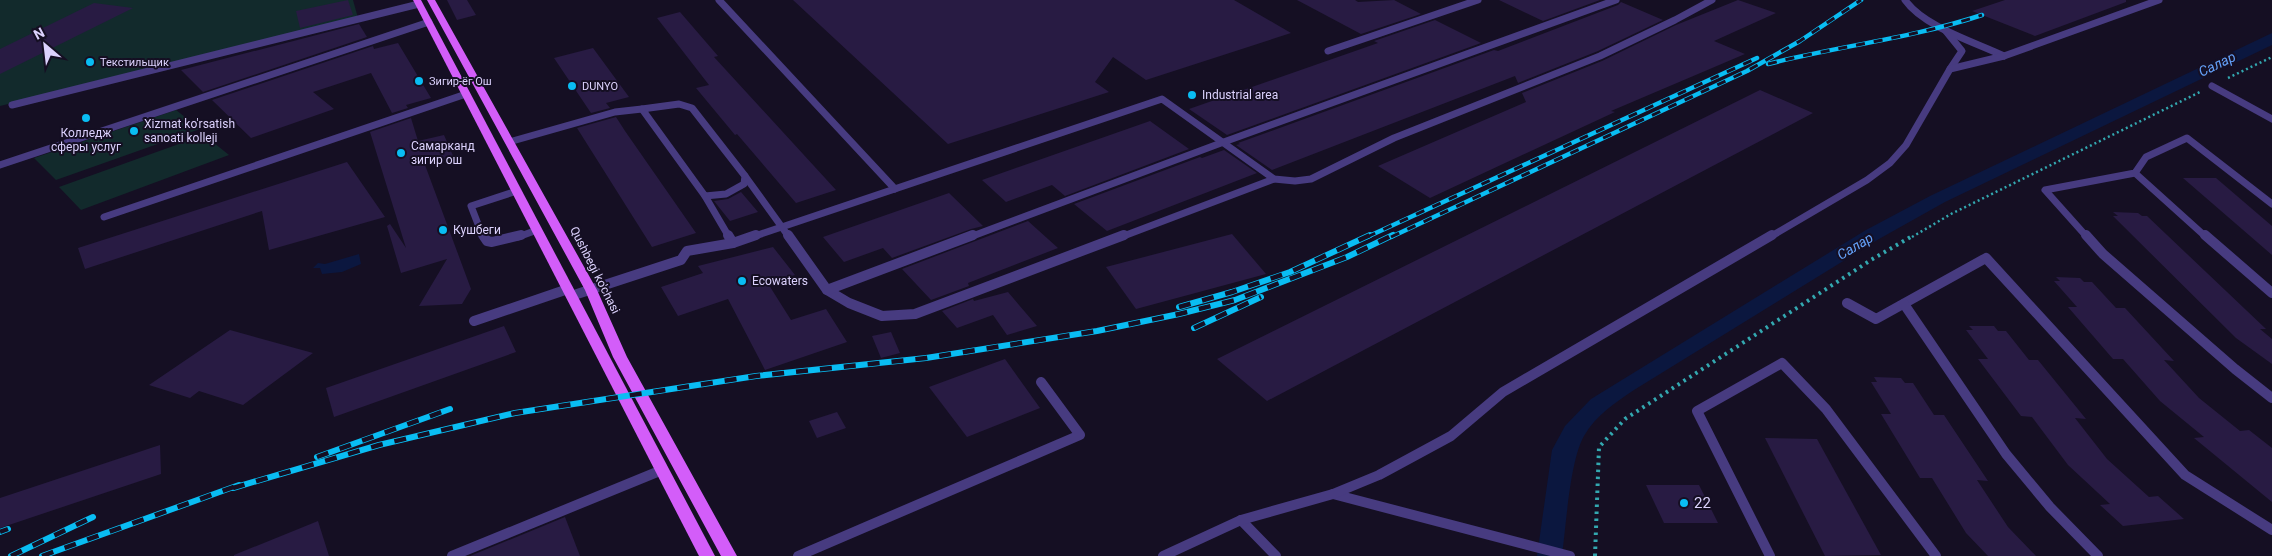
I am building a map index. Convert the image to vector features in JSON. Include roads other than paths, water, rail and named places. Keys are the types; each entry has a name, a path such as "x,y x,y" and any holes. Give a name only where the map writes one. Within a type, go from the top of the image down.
{"main road":[{"name":"Qushbegi ko'chasi","path":"431,0 590,290 620,357 729,556"},
{"path":"418,2 707,556"},
{"path":"437,38 449,35"}],"lane":[{"path":"719,0 895,188"},
{"path":"1328,51 1478,0"},
{"path":"827,290 1221,143 1616,0"},
{"path":"474,321 570,292 590,290 682,260 687,251 733,243 1162,99 1221,143 1274,179 1292,182 1316,177 1403,134 1634,42 1679,20 1712,0"},
{"path":"1905,0 1911,10 1943,28 2004,56"},
{"path":"1950,69 2004,56 2159,0"},
{"path":"12,105 418,2"},
{"path":"0,165 428,22"},
{"path":"1163,556 1241,520 1333,494 1379,475 1452,436 1503,392 1867,180 1890,163 1906,145 1962,51 1943,28"},
{"path":"2212,86 2272,119"},
{"path":"104,217 466,94"},
{"path":"509,142 615,112 678,104 692,108 745,176 827,290 849,303 882,316 915,314 1274,179"},
{"path":"642,108 705,196 733,243"},
{"path":"2262,113 2272,112"},
{"path":"2272,204 2187,138 2146,157 2135,173 2045,190 2103,254 2235,369 2272,398"},
{"path":"2135,173 2272,293"},
{"path":"705,196 726,194 738,188 744,184 745,176"},
{"path":"517,192 471,206 484,238 490,242 500,241 537,230"},
{"path":"1847,302 1876,319 1986,258 2185,475 2272,530"},
{"path":"1904,304 2006,454 2050,507 2098,556"},
{"path":"1770,556 1697,411 1782,363 1826,408 1936,556"},
{"path":"798,556 1080,435 1041,382"},
{"path":"452,556 662,470"},
{"path":"1333,494 1508,538 1570,556"},
{"path":"1241,520 1276,556"}],"water":[{"name":"Салар","path":"2272,33 2272,45 1945,202 1879,239 1634,390 1606,410 1594,422 1579,447 1572,477 1562,556 1537,556 1552,450 1565,426 1591,399 1866,230 1930,196"},
{"path":"359,254 361,264 342,272 322,274 320,268 313,268 318,263 325,264"}],"railway":[{"path":"1391,237 1747,71 1800,41 1861,0"},
{"path":"1768,64 1903,36 1982,15"},
{"path":"1367,237 1757,58"},
{"path":"1179,307 1232,292 1290,272 1370,235"},
{"path":"233,488 379,445 515,413 756,376 926,358 1097,331 1179,314 1235,300 1347,257 1393,235"},
{"path":"1194,328 1261,297"},
{"path":"317,457 450,409"},
{"path":"42,556 239,485"},
{"path":"11,556 93,517"},
{"path":"0,532 8,529"}],"place":[{"name":"Текстильщик","path":"90,62"},
{"name":"Зигир-ёг Ош","path":"419,81"},
{"name":"DUNYO","path":"572,86"},
{"name":"Industrial area","path":"1192,95"},
{"name":"Колледж сферы услуг","path":"86,118"},
{"name":"Xizmat ko'rsatish sanoati kolleji","path":"134,131"},
{"name":"Самарканд зигир ош","path":"401,153"},
{"name":"Кушбеги","path":"443,230"},
{"name":"Ecowaters","path":"742,281"},
{"name":"22","path":"1684,503"}]}
